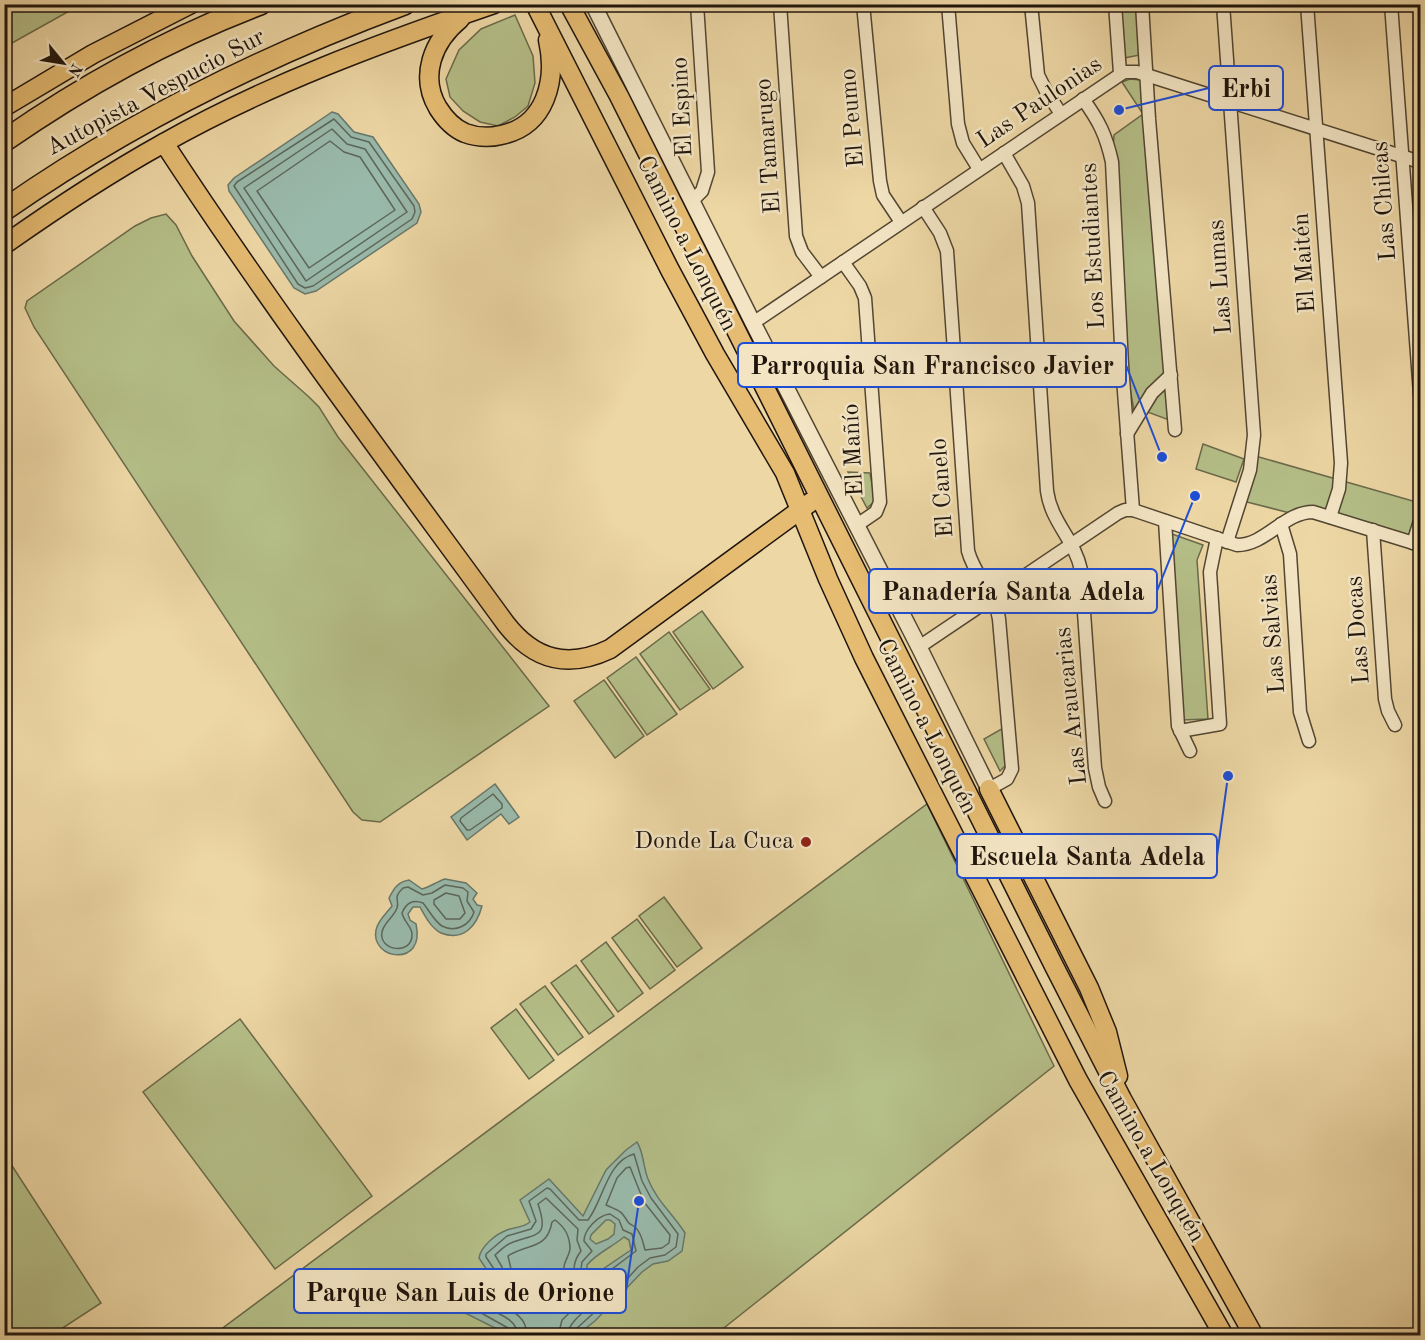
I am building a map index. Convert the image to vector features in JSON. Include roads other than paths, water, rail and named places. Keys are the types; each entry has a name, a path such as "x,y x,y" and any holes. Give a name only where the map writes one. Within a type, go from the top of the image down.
{"highway":[{"name":"Autopista Vespucio Sur","path":"4,141 58,105 138,60 260,4"},
{"name":"Autopista Vespucio Sur","path":"4,210 93,153 179,104 315,40 404,4"}],"main road":[{"path":"4,107 93,54 191,4"},
{"path":"4,245 85,190 164,143 215,117 319,69 494,4"},
{"name":"Camino a Lonquén","path":"571,8 624,107 1122,1099 1254,1335"},
{"path":"466,14 446,32 435,50 429,67 429,84 436,106 448,122 464,132 484,137 518,130 535,117 542,108 549,91 551,73 550,49 541,15"},
{"name":"Camino a Lonquén","path":"541,15 670,270 715,354 785,472 828,579 864,658 1068,1062 1224,1335"},
{"path":"164,143 233,247 326,376 506,624 530,648 549,657 569,660 589,658 610,649 818,497"},
{"path":"989,789 1101,1014 1112,1049 1122,1099"}],"street":[{"name":"Camino a Lonquén","path":"593,4 753,323 920,647 989,789"},
{"name":"El Espino","path":"692,201 702,190 708,172 698,4"},
{"name":"El Tamarugo","path":"780,4 796,236 802,252 821,277"},
{"name":"El Peumo","path":"863,4 880,181 883,195 901,222"},
{"path":"948,4 958,124 963,143 979,169"},
{"path":"1031,4 1038,75 1060,114"},
{"path":"1115,4 1120,73"},
{"path":"1142,4 1175,430"},
{"name":"Las Lumas","path":"1180,731 1220,724 1210,572 1250,470 1254,435 1223,4"},
{"name":"El Maitén","path":"1307,4 1341,463 1339,489 1330,517"},
{"name":"Las Chilcas","path":"1391,4 1420,394"},
{"name":"Las Paulonias","path":"753,323 1120,73 1133,72 1147,76 1420,162"},
{"name":"Los Estudiantes","path":"1083,99 1106,136 1112,162 1126,434 1134,510"},
{"name":"Las Araucarias","path":"1004,153 1023,186 1028,203 1047,491 1053,514 1076,553 1081,570 1095,768 1099,786 1106,801"},
{"name":"El Canelo","path":"923,207 946,246 968,551 974,570 992,598 999,619 1012,769 1007,779 989,789"},
{"name":"El Mañío","path":"843,262 860,286 865,298 880,502 876,512 857,525"},
{"path":"1126,434 1152,393 1171,375"},
{"path":"920,647 1121,511 1134,510 1237,545 1249,544 1292,517 1305,512 1330,517 1417,544 1420,521"},
{"path":"1165,521 1178,726 1191,751"},
{"name":"Las Salvias","path":"1281,524 1290,554 1300,712 1309,741"},
{"name":"Las Docas","path":"1373,530 1385,699 1395,724"}],"water":[{"path":"332,112 338,114 354,132 373,137 419,204 421,212 417,223 316,291 305,294 294,288 229,191 228,185 234,178"},
{"path":"495,784 519,817 509,824 501,814 467,840 451,817"},
{"path":"445,879 466,883 477,893 473,899 477,905 482,906 473,925 463,933 456,935 441,933 431,925 420,907 413,907 408,914 410,920 416,924 417,938 413,948 398,955 381,948 376,940 377,926 392,906 389,898 397,886 409,880 422,889"},
{"path":"637,1142 651,1187 685,1233 682,1251 668,1261 653,1264 642,1272 595,1321 577,1335 509,1335 463,1312 489,1273 479,1258 483,1249 498,1234 530,1222 520,1200 549,1179 583,1216 606,1170","holes":["606,1220 615,1224 614,1234 596,1244 590,1239 591,1235","624,1237 629,1240 631,1250 597,1273 590,1273 587,1265"]}],"place":[{"name":"Erbi","path":"1119,110"},
{"name":"Parroquia San Francisco Javier","path":"1162,457"},
{"name":"Panadería Santa Adela","path":"1195,496"},
{"name":"Escuela Santa Adela","path":"1228,776"},
{"name":"Donde La Cuca","path":"806,842"},
{"name":"Parque San Luis de Orione","path":"639,1201"}]}
